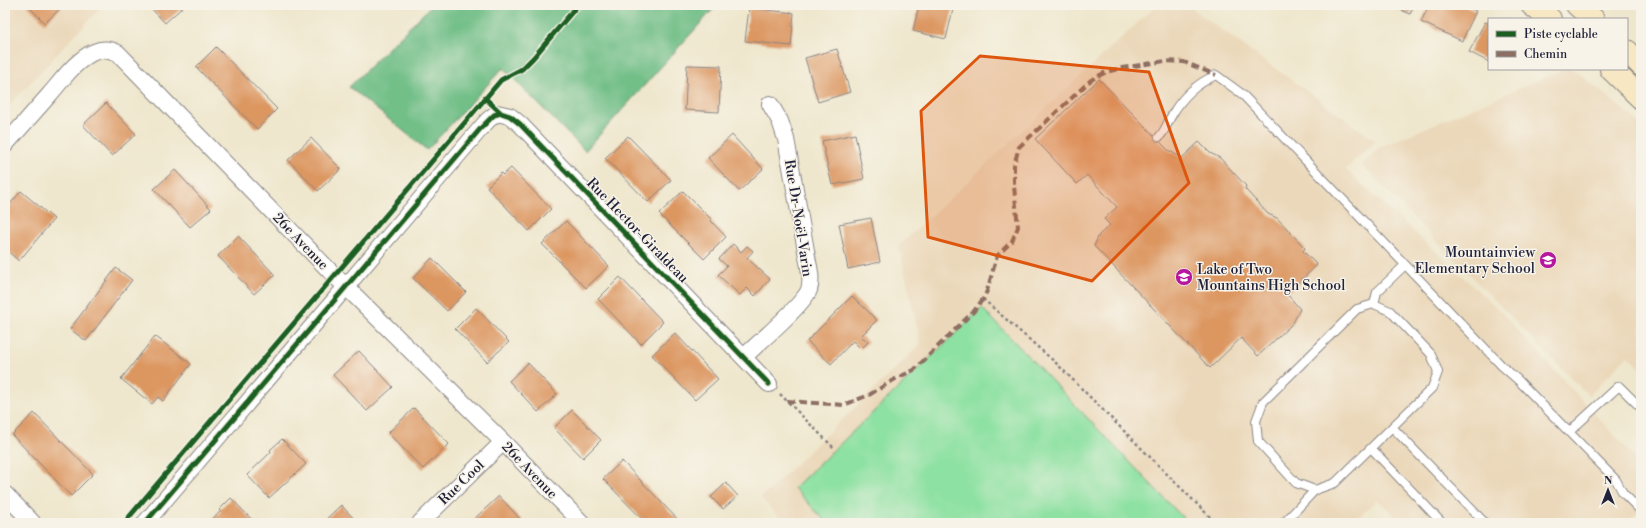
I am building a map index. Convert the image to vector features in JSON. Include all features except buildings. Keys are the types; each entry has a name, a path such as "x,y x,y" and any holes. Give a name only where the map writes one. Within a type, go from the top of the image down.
{"street":[{"path":"1532,5 1549,18"},
{"path":"1577,5 1592,18"},
{"name":"26e Avenue","path":"5,145 75,66 88,55 102,50 112,50 118,53 346,287 503,442 582,523"},
{"path":"1628,52 1641,65"},
{"path":"1612,70 1641,98"},
{"name":"Rue Dr-Noël-Varin","path":"744,357 798,305 809,289 810,281 786,138 780,121 770,104"},
{"name":"Rue Hector-Giraldeau","path":"346,287 488,120 494,115 501,113 510,116 520,124 772,387"},
{"path":"145,523 346,287"},
{"name":"Rue Cool","path":"420,523 503,442"},
{"path":"5,494 33,523"}],"lane":[{"path":"1159,137 1164,132 1171,116 1180,103 1197,85 1216,76 1242,94 1502,366 1518,380 1616,480 1623,493 1641,511"},
{"path":"1374,304 1377,292 1405,265"},
{"path":"1284,523 1315,490 1335,483 1432,388 1438,372 1431,354 1390,311 1374,304 1357,309 1264,402 1256,421 1258,441 1296,483 1315,490"},
{"path":"1570,432 1619,386 1641,408"},
{"path":"1392,427 1485,523"},
{"path":"1371,448 1442,523"}],"path":[{"path":"983,299 1056,363 1216,523"},
{"path":"772,387 835,449"}],"highlighted area":[{"path":"980,56 1149,72 1189,183 1092,281 928,237 921,111"}],"shaded area":[{"path":"5,5 103,5 5,110"},
{"name":"Lake of Two Mountains High School","path":"1159,5 1187,5 1376,141 1345,169 1496,307 1641,464 1641,509 1627,523 1403,523 1377,499 1353,523 785,523 761,498 921,344 899,246 1147,14"},
{"name":"Mountainview Elementary School","path":"1563,70 1574,70 1641,124 1641,369 1628,355 1589,396 1362,165 1380,147"}],"green space":[{"path":"432,5 717,5 585,151 503,68 427,150 349,87"},
{"path":"982,308 1188,523 827,523 794,488"}],"marked path":[{"path":"787,401 844,405 869,395 897,378 914,370 974,311 987,291 997,256 1012,241 1018,227 1014,186 1014,165 1019,147 1091,80 1106,72 1165,61 1184,62 1216,75"}],"cycle path":[{"path":"124,523 501,80 522,69 578,5"},
{"path":"485,98 501,113 510,116 520,124 769,384"},
{"path":"145,523 481,128 494,115 501,113"}],"place":[{"name":"Mountainview Elementary School","path":"1548,260"},
{"name":"Lake of Two Mountains High School","path":"1184,277"}]}
